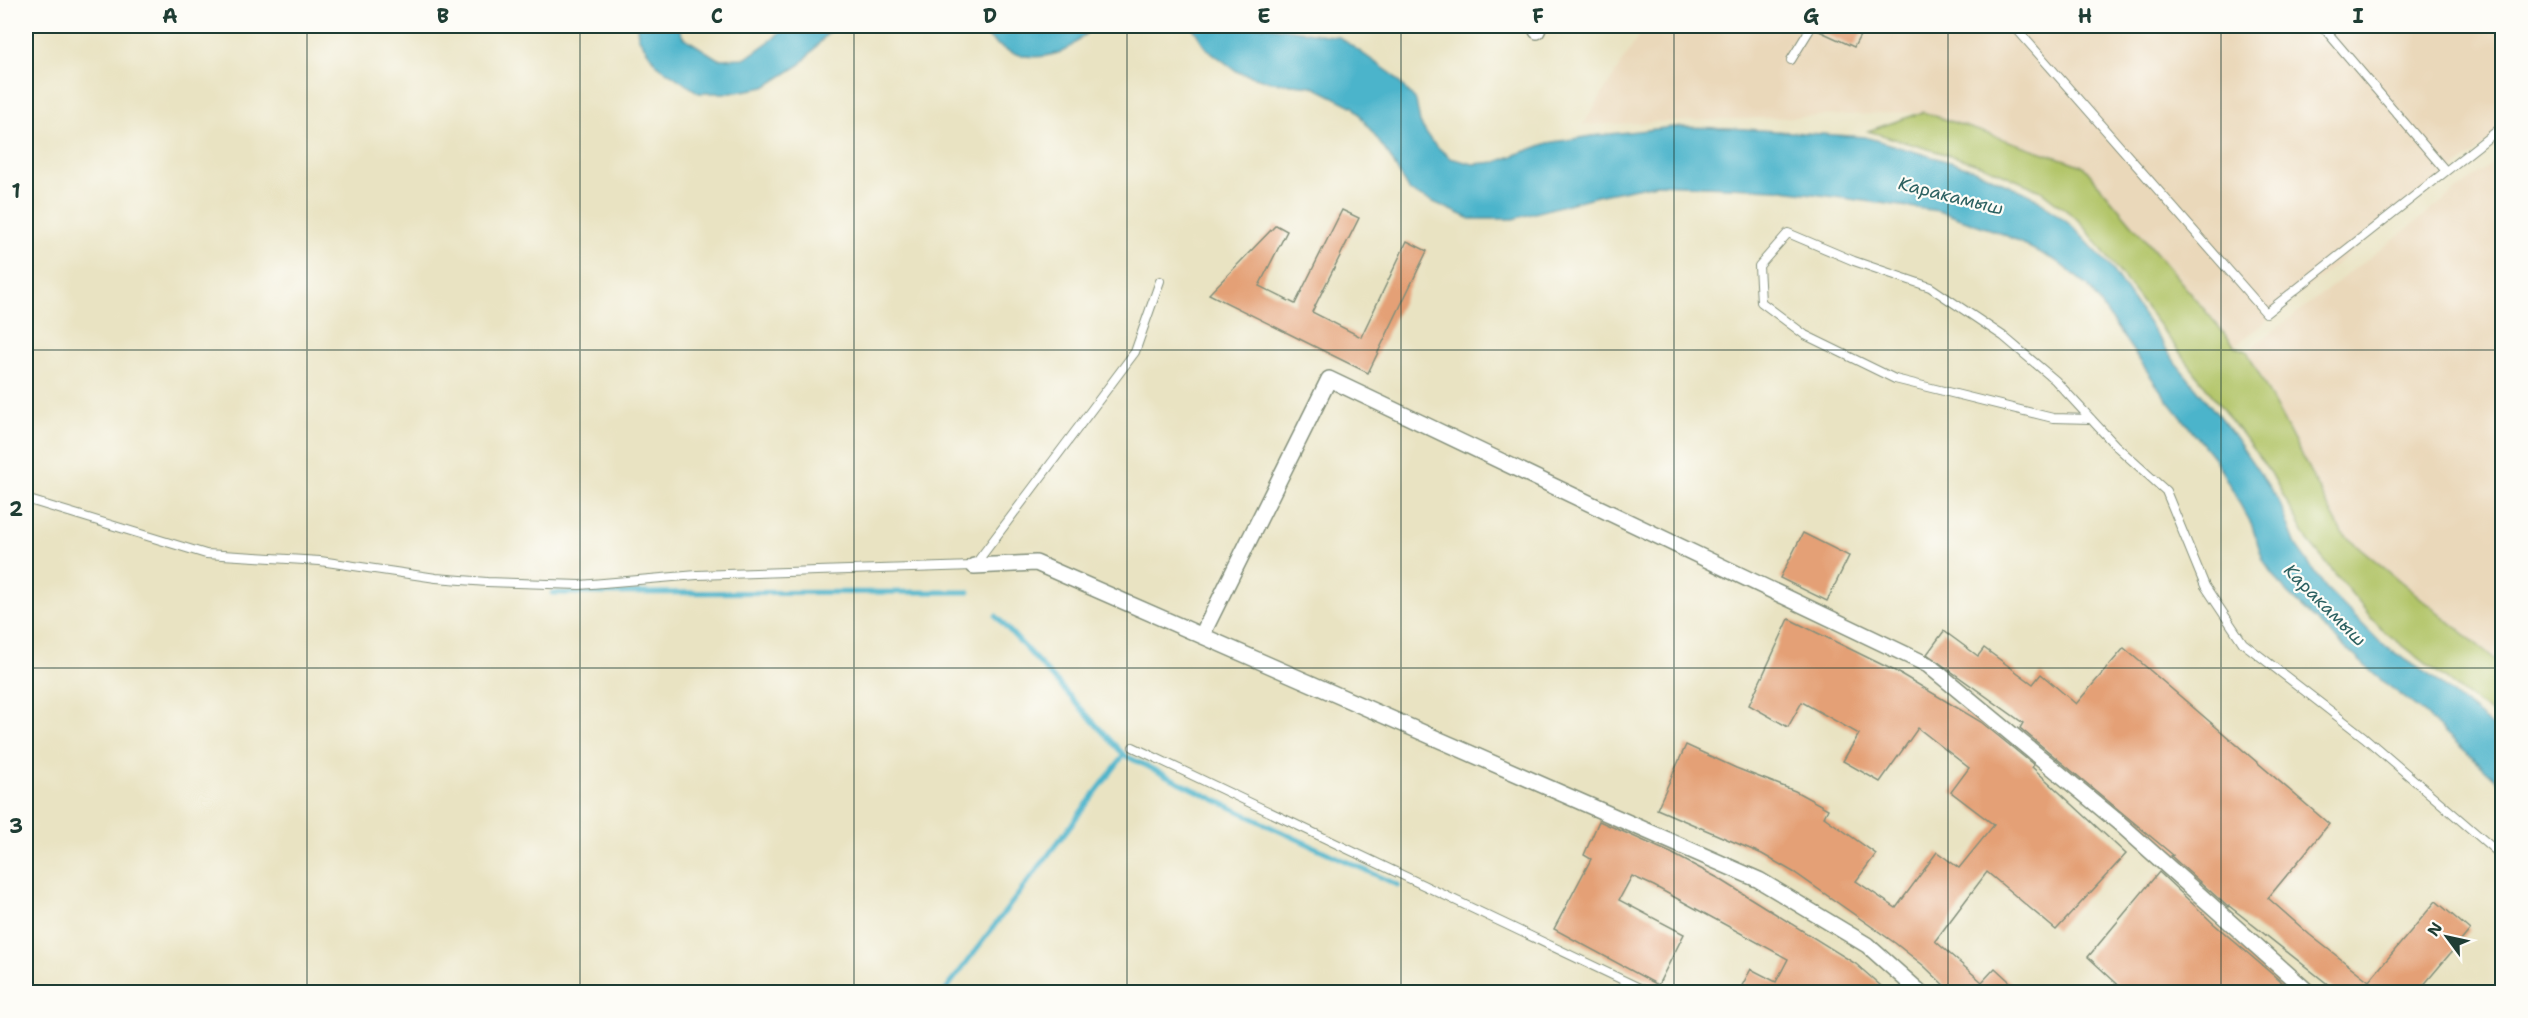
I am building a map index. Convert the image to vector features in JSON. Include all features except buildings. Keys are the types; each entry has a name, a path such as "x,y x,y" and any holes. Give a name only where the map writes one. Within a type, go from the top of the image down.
{"street":[{"path":"1202,635 1329,379 1928,664 2118,822 2308,993"},
{"path":"974,566 1036,563 1759,880 1866,945 1920,993"}],"lane":[{"path":"1791,60 1812,26"},
{"path":"2014,26 2266,313 2502,127"},
{"path":"2322,26 2445,170"},
{"path":"2091,419 2053,418 1896,379 1805,335 1761,302 1759,266 1788,233 1854,261 1930,287 2003,336 2055,380 2091,419 2115,445 2166,491 2205,586 2243,643 2364,737 2502,856"},
{"path":"26,499 206,554 320,561 436,578 487,582 580,585 697,575 974,566 1135,352 1160,281"},
{"path":"1133,747 1648,993"}],"shaded area":[{"path":"1645,26 2502,26 2502,131 2235,346 2083,166 1924,112 1583,125"},
{"path":"2502,156 2502,665 2342,533 2247,351"}],"green space":[{"path":"1923,112 2083,166 2235,346 2247,351 2342,533 2502,665 2502,722 2380,628 2308,541 2271,473 2081,222 2041,191 1985,166 1868,131"}],"water":[{"path":"637,26 678,26 683,37 718,59 746,58 774,38 786,26 834,26 801,64 765,87 731,93 699,93 657,65 638,37"},
{"path":"977,26 1095,26 1065,50 1037,57 1025,56 1004,49"},
{"name":"Каракамыш","path":"1192,26 1266,26 1339,37 1392,74 1416,101 1420,123 1431,141 1450,158 1473,164 1496,162 1548,143 1592,136 1674,127 1729,128 1865,137 1973,169 2031,195 2072,226 2107,263 2175,362 2230,430 2279,501 2296,546 2326,588 2383,645 2429,675 2502,734 2502,785 2423,712 2376,676 2287,593 2263,560 2252,526 2215,459 2163,394 2088,286 2056,261 2003,234 1939,211 1776,189 1656,184 1597,196 1513,219 1471,219 1409,191 1390,157 1354,107 1312,86 1272,82 1238,72 1206,48"}],"waterway":[{"path":"552,593 969,592"},
{"path":"996,616 1124,755 1275,829 1398,885"},
{"path":"944,992 1124,755"}]}
